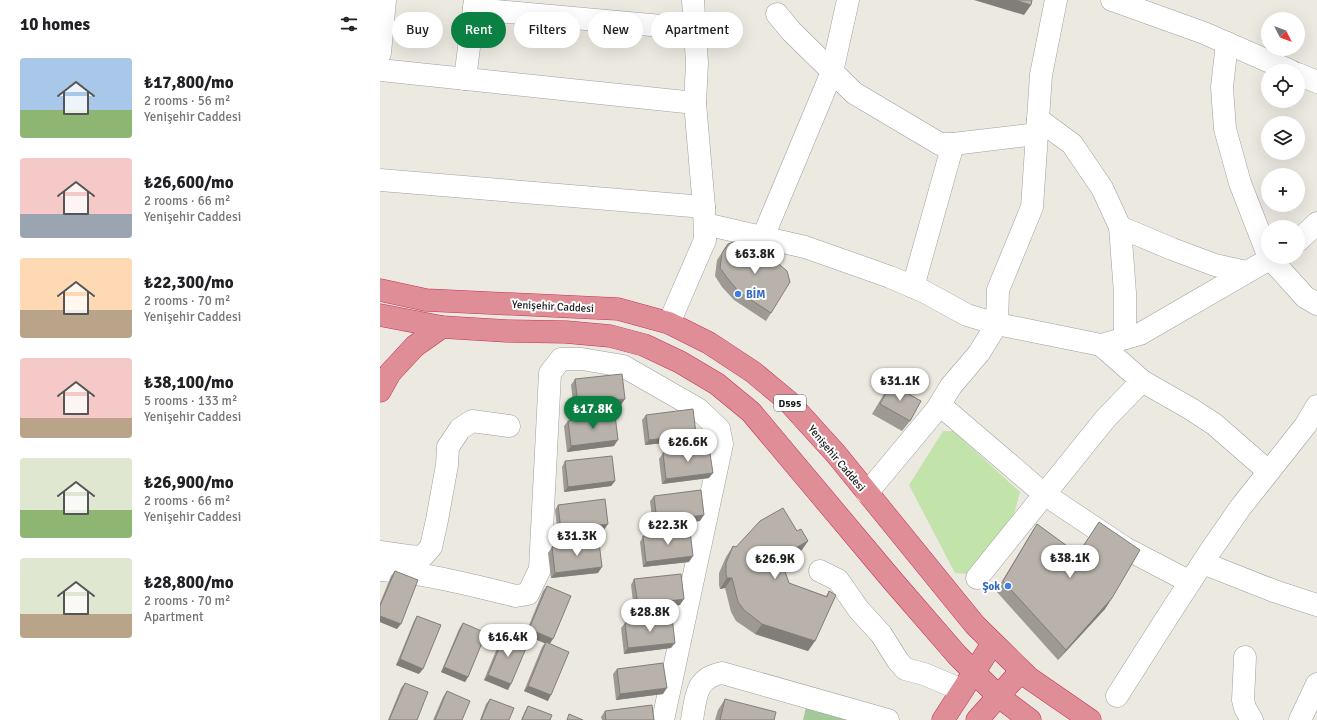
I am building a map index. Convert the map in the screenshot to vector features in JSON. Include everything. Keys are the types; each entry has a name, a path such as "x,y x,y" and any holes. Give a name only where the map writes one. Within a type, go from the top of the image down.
{"highway":[{"name":"Yenişehir Caddesi","path":"380,290 426,300 618,309 669,323 709,342 753,372 788,401 836,454 975,625 1021,671 1090,720"},
{"path":"380,315 442,327 507,331 566,332 610,336 644,345 680,362 717,384 751,412 957,655 998,696 1030,720"},
{"path":"380,391 390,373 415,346 442,327"},
{"path":"943,720 993,643"},
{"path":"977,720 1021,671"}],"street":[{"path":"380,53 385,0"},
{"path":"693,0 694,12"},
{"path":"763,237 832,72 848,0"},
{"path":"867,493 940,405 951,386 979,353 997,324 998,290 1032,207 1041,75 1056,0"},
{"path":"1112,0 1204,33 1275,64"},
{"path":"465,79 474,5 651,25"},
{"path":"777,14 791,31 854,93 940,144 953,144 1038,126 1072,144 1102,188 1120,227 1125,293 1125,338"},
{"path":"1227,43 1222,87 1225,129 1240,183 1261,235"},
{"path":"669,323 705,240 695,103 697,63 696,48"},
{"path":"380,70 695,103"},
{"path":"1305,77 1317,82"},
{"path":"913,287 953,144"},
{"path":"380,180 704,216 763,237 805,247 890,277 913,287 967,315 997,324 1101,345 1140,334 1261,263"},
{"path":"1305,234 1317,223"},
{"path":"1120,227 1178,252 1215,265 1246,272"},
{"path":"1276,264 1305,297 1317,304"},
{"path":"1101,345 1142,381 1214,424 1268,471"},
{"path":"380,570 440,577 516,596 528,594 540,569 550,373 561,359 582,359 623,366 698,409 719,429 722,444 663,720"},
{"path":"977,578 1106,418 1142,381"},
{"path":"940,405 1044,494 1124,548 1190,582"},
{"path":"1117,696 1190,582 1240,508 1268,471 1314,417"},
{"path":"380,552 422,557 430,547 434,534 447,465 448,446 460,429 472,421 509,426"},
{"path":"1203,563 1274,591 1317,605"},
{"path":"820,571 838,580 859,610 881,634 898,661 905,669 924,674 962,690"},
{"path":"1245,657 1243,700 1245,708 1252,720"},
{"path":"692,720 697,692 700,687 708,678 715,674 722,673 888,720"},
{"path":"1300,720 1317,684"}],"green space":[{"path":"943,431 953,431 1020,492 1013,518 968,574 955,573 909,485"},
{"path":"807,703 858,720 803,720"}],"building":[{"path":"1015,0 1032,0 1031,5"},
{"path":"734,242 767,254 787,271 790,282 771,313 739,292 720,268 722,253 728,244"},
{"path":"622,374 625,399 578,405 575,379"},
{"path":"891,384 921,401 910,421 880,404"},
{"path":"693,409 696,434 649,440 646,415"},
{"path":"615,415 618,440 571,446 568,421"},
{"path":"709,447 713,473 666,479 663,453"},
{"path":"612,456 615,481 568,487 565,461"},
{"path":"701,490 704,515 657,521 654,496"},
{"path":"605,499 608,524 561,530 558,505"},
{"path":"783,508 797,531 801,529 808,541 792,550 793,553 784,559 783,566 789,583 827,597 829,591 836,595 815,641 762,624 744,610 738,602 732,578 727,578 726,575 726,563 733,546 736,547 760,521"},
{"path":"1099,522 1140,550 1112,598 1066,650 1003,581 1037,524 1078,554"},
{"path":"690,531 693,556 646,562 643,536"},
{"path":"599,542 602,567 555,573 552,547"},
{"path":"395,571 418,580 401,624 380,616 380,606"},
{"path":"681,574 684,599 638,605 634,579"},
{"path":"547,586 571,596 553,639 529,629"},
{"path":"417,616 441,625 423,669 400,659"},
{"path":"672,617 675,643 628,648 625,623"},
{"path":"463,623 486,633 468,677 444,667"},
{"path":"506,631 529,641 511,684 488,675"},
{"path":"546,642 569,652 551,695 528,686"},
{"path":"663,663 667,688 620,694 617,669"},
{"path":"405,683 428,692 417,720 389,720"},
{"path":"447,691 470,701 462,720 435,720"},
{"path":"490,699 514,708 509,720 481,720"},
{"path":"725,699 776,712 774,720 720,720"},
{"path":"652,705 654,720 606,720 605,711"},
{"path":"528,706 552,715 550,720 522,720"},
{"path":"569,714 583,720 567,720"}],"place":[{"name":"BİM","path":"738,294"},
{"name":"Şok","path":"1008,586"}]}
